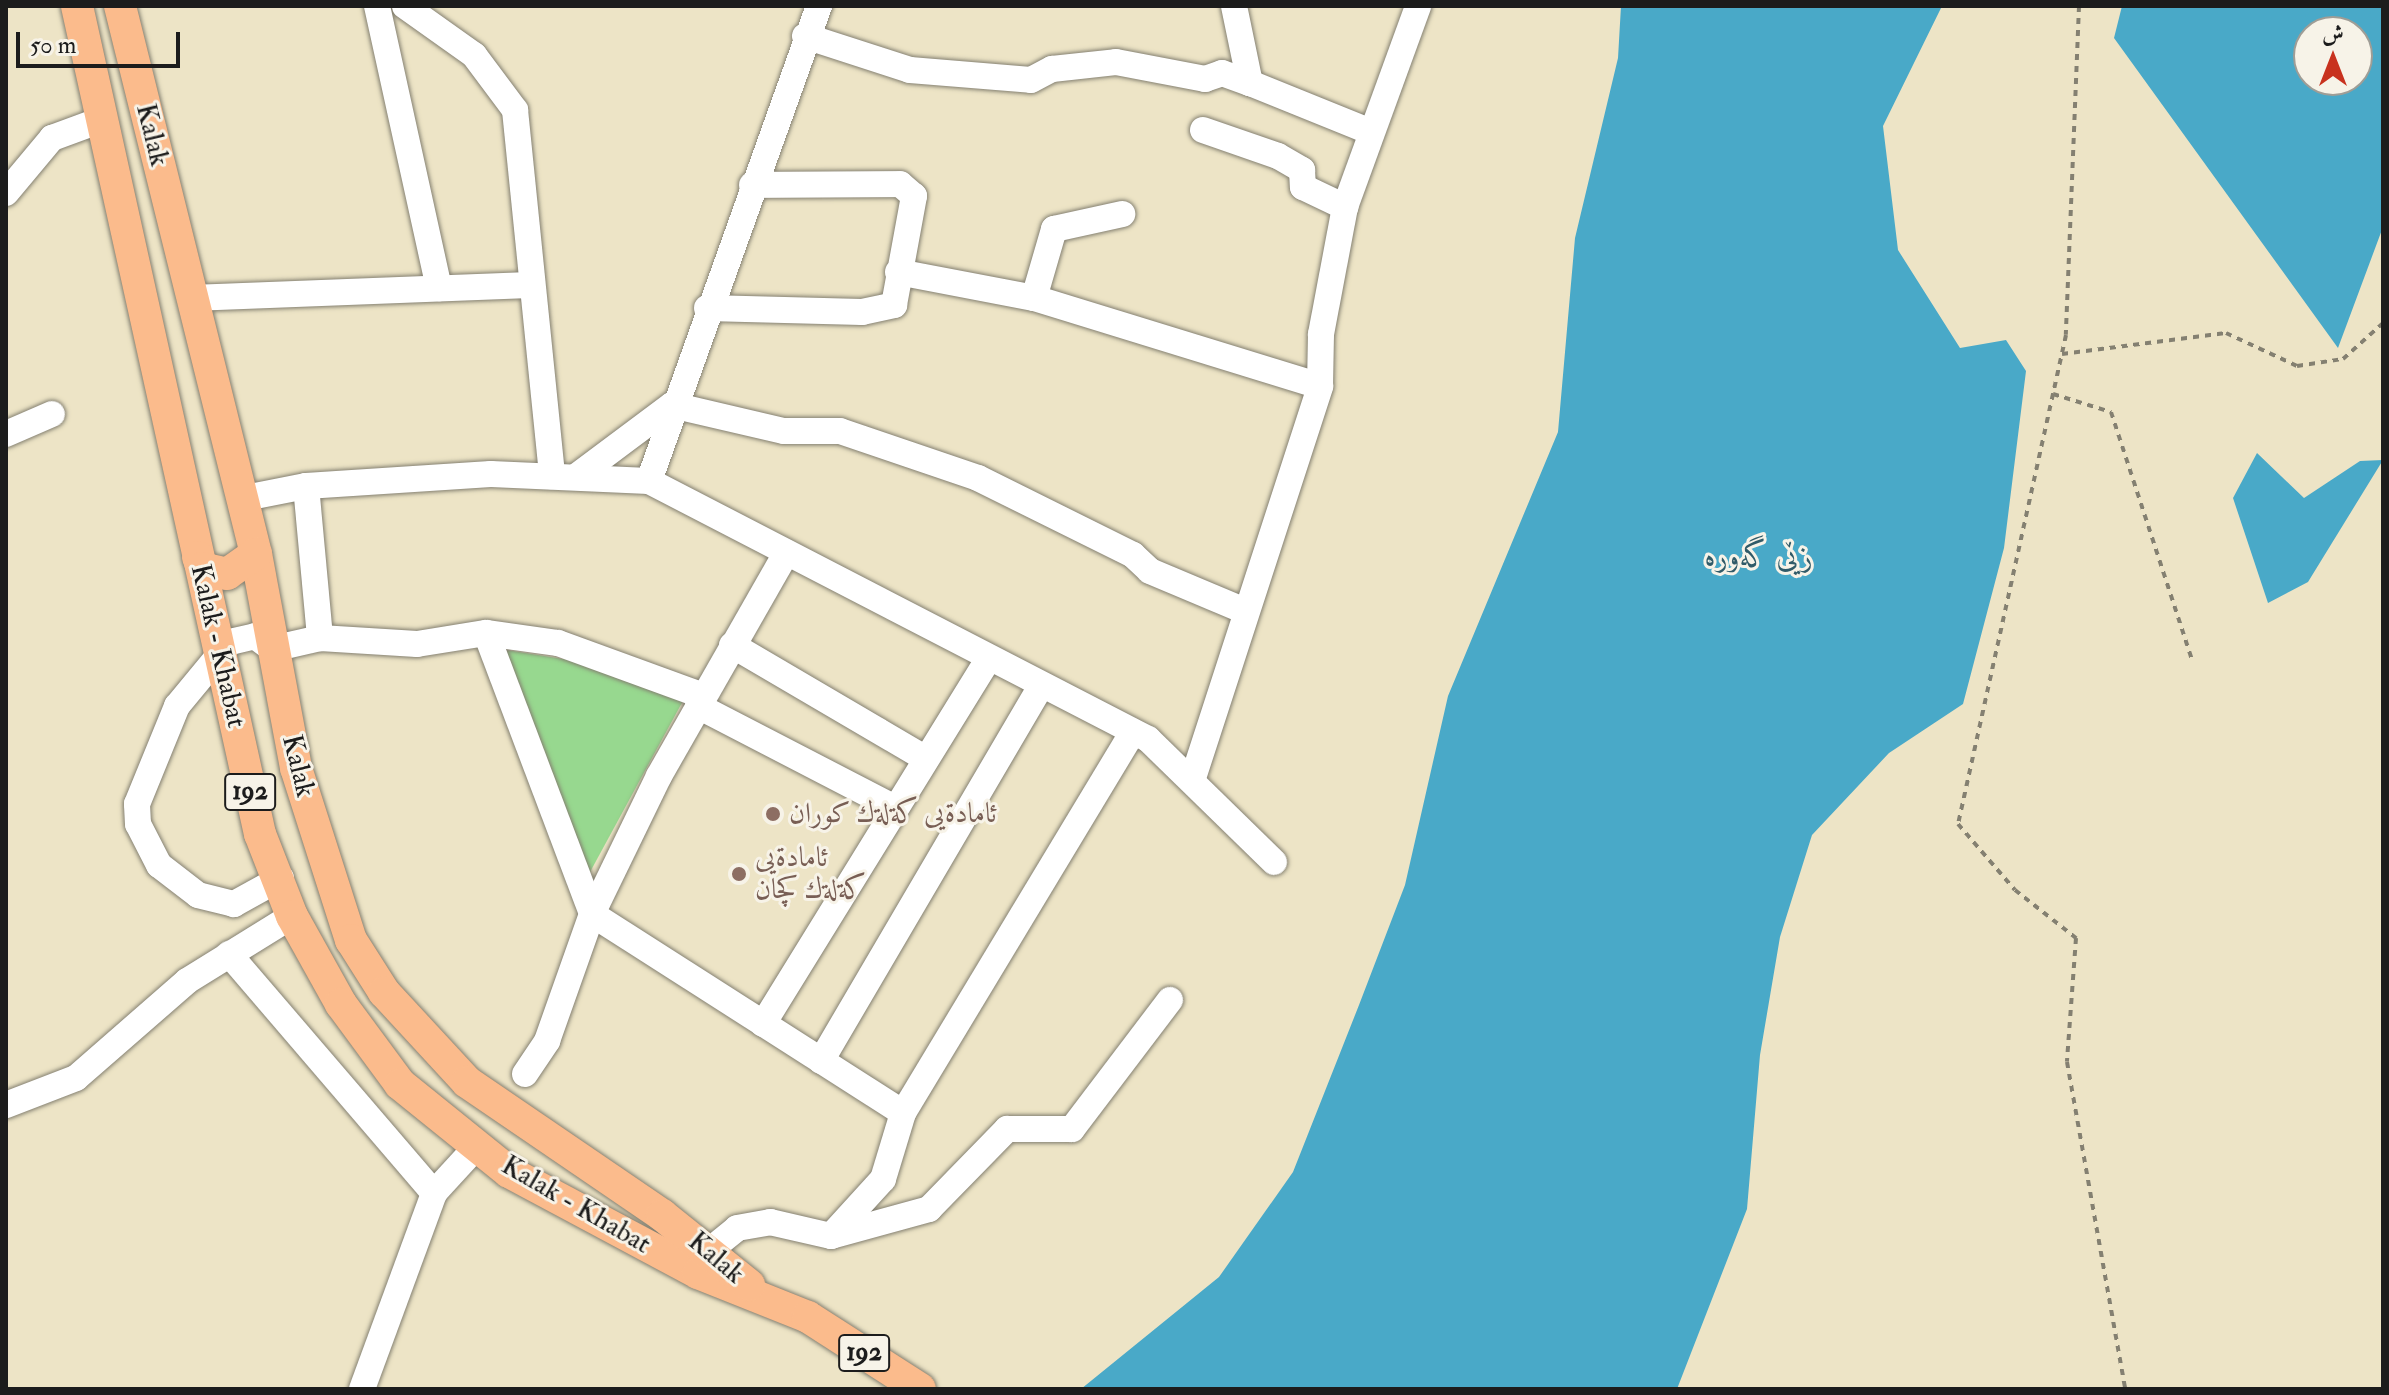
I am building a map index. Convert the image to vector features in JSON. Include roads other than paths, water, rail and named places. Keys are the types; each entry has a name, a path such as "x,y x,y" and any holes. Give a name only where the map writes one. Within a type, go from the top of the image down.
{"main road":[{"name":"Kalak - Khabat","path":"77,6 260,834 281,878 292,916 368,1048 400,1084 509,1172 610,1229 808,1317 920,1389"},
{"name":"Kalak","path":"120,6 256,554 296,768 351,940 384,992 467,1082 709,1251 757,1293 808,1317"},
{"path":"198,557 202,568 227,574 256,554"}],"street":[{"path":"377,6 439,288"},
{"path":"405,6 474,55 515,110 530,285 564,476"},
{"path":"649,481 672,405 805,36 819,6"},
{"path":"1234,6 1250,83"},
{"path":"1193,778 1320,386 1321,334 1345,207 1369,131 1418,6"},
{"path":"805,36 910,70 1031,80 1052,69 1116,62 1205,79 1222,73 1369,131"},
{"path":"6,193 52,138 101,120"},
{"path":"1203,130 1278,156 1302,170 1303,187 1345,207"},
{"path":"707,308 879,312 894,305 914,196 900,184 752,185"},
{"path":"1034,298 1054,229 1122,214"},
{"path":"898,272 1034,298 1320,386"},
{"path":"191,298 530,285"},
{"path":"564,476 672,405 784,431 840,431 978,478 1133,555 1150,571 1245,611"},
{"path":"6,434 52,414"},
{"path":"240,499 306,486 564,476 649,481 987,661 1133,732 1193,778 1274,862"},
{"path":"306,486 320,638"},
{"path":"525,1074 547,1041 592,914 701,701 786,553"},
{"path":"486,633 592,914 903,1113"},
{"path":"281,878 234,904 198,895 159,865 138,824 137,804 177,706 220,659 221,650 246,636 272,649 320,638 417,644 486,633 558,643 701,701 895,808"},
{"path":"732,645 926,759"},
{"path":"763,1024 987,661"},
{"path":"821,1061 1040,687"},
{"path":"831,1236 883,1179 903,1113 1133,732"},
{"path":"6,1105 76,1078 187,981 292,916"},
{"path":"229,954 434,1193"},
{"path":"709,1251 737,1228 770,1222 831,1236 929,1209 1007,1129 1072,1129 1170,1000"},
{"path":"362,1389 434,1193 478,1145"}],"water":[{"name":"زێی گەورە","path":"1621,6 1942,6 1883,126 1898,250 1960,348 2006,340 2026,371 2004,548 1963,704 1889,753 1812,835 1780,937 1760,1055 1747,1209 1677,1389 1081,1389 1219,1277 1293,1172 1359,1005 1405,885 1448,696 1558,432 1575,238 1618,58"},
{"path":"2122,6 2383,6 2383,227 2338,348 2114,38"},
{"path":"2257,453 2304,498 2360,461 2383,460 2308,582 2268,603 2233,498"}],"place":[{"name":"ئامادةيى كةلةك كوران","path":"773,814"},
{"name":"ئامادةيى كةلةك كچان","path":"739,874"}]}
